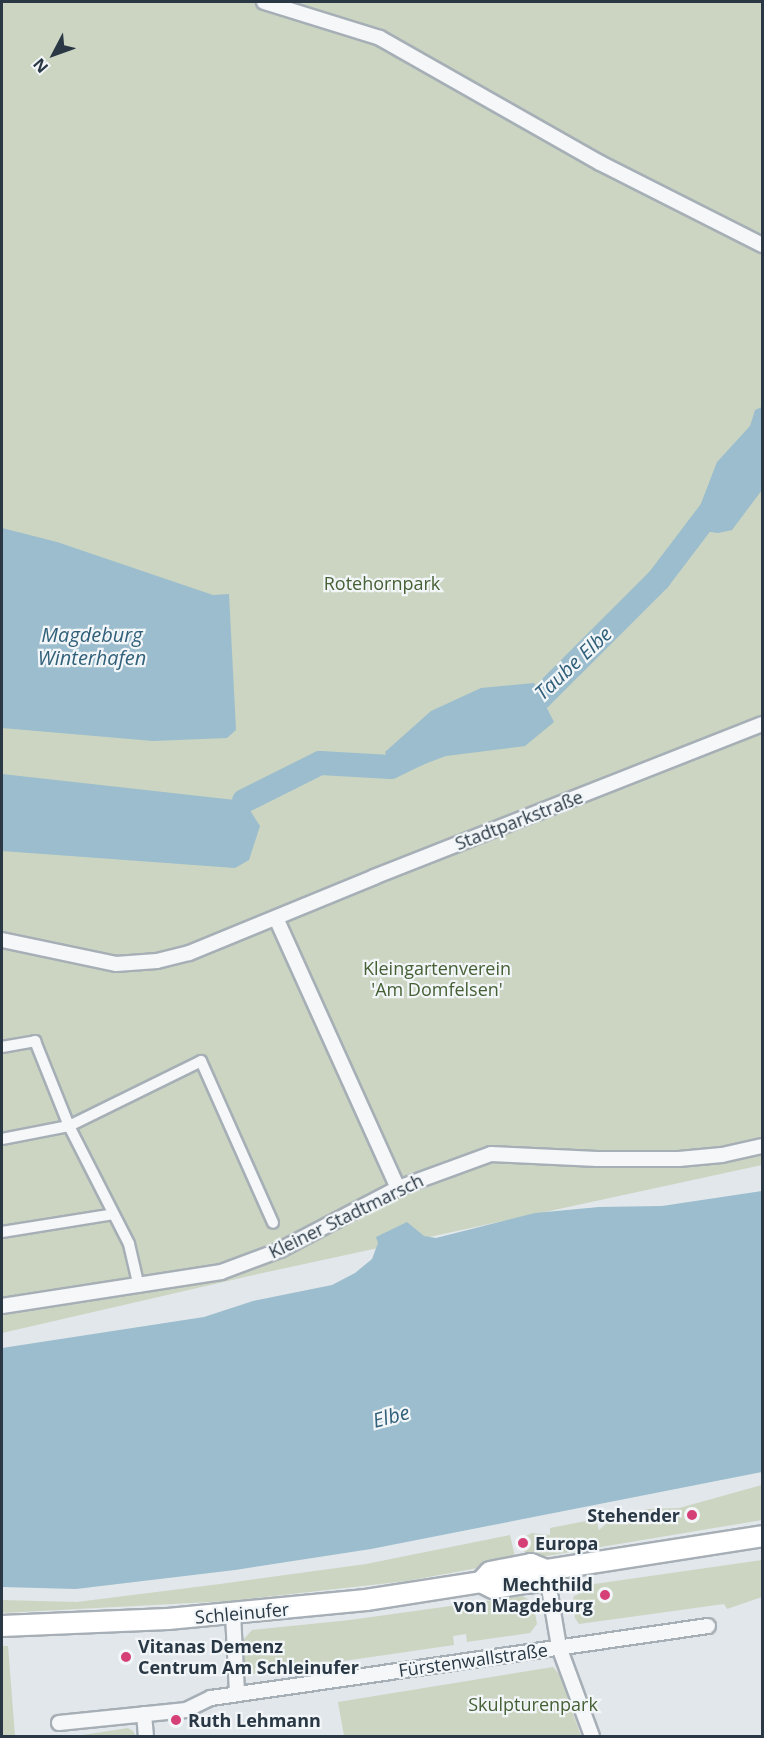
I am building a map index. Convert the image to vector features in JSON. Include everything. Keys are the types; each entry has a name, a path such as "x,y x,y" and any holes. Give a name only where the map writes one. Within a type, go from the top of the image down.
{"main road":[{"name":"Schleinufer","path":"2,1626 233,1614 366,1600 481,1582 493,1588 534,1582 546,1570 762,1536"}],"street":[{"path":"264,2 380,38 600,163 762,245"},
{"name":"Stadtparkstraße","path":"2,940 116,964 157,961 189,953 374,877 762,724"},
{"path":"276,918 399,1188"},
{"path":"2,1047 35,1041 69,1126 129,1244 139,1287"},
{"path":"2,1139 69,1126 201,1061 273,1223"},
{"name":"Kleiner Stadtmarsch","path":"2,1306 139,1287 221,1272 280,1250 399,1188 491,1154 597,1159 679,1159 722,1155 762,1146"},
{"path":"2,1232 114,1214"},
{"path":"546,1570 559,1647 592,1737"},
{"path":"233,1614 237,1694"},
{"name":"Fürstenwallstraße","path":"58,1723 186,1710 211,1698 708,1626"},
{"path":"144,1714 147,1737"}],"green space":[{"name":"Rotehornpark","path":"2,2 762,2 762,1165 258,1274 2,1333"},
{"path":"762,1485 762,1520 529,1559 520,1545 519,1539 532,1533 550,1535 550,1528 596,1519 599,1530 616,1515 648,1509 679,1508"},
{"path":"510,1535 516,1561 407,1581 229,1601 2,1613 2,1600 77,1602 220,1584 366,1564"},
{"path":"762,1560 762,1597 727,1609 724,1604 579,1624 575,1618 572,1603 574,1596 579,1594 580,1586"},
{"path":"522,1596 533,1602 537,1624 530,1633 467,1642 466,1634 453,1636 454,1645 254,1674 246,1668 242,1659 244,1639 252,1630 350,1620"},
{"path":"2,1646 8,1646 15,1736 2,1736"},
{"name":"Skulpturenpark","path":"553,1667 559,1674 581,1736 344,1736 338,1702"},
{"path":"128,1728 136,1736 76,1736"}],"water":[{"path":"762,407 762,490 732,530 718,533 703,531 695,519 717,462 750,426 755,410"},
{"name":"Magdeburg Winterhafen","path":"2,528 57,542 213,595 229,594 236,730 227,738 153,741 2,728"},
{"path":"534,683 554,722 525,746 446,756 406,771 391,767 385,752 431,711 481,688"},
{"path":"2,774 244,801 260,826 249,860 235,868 2,851"},
{"name":"Elbe","path":"762,1191 762,1472 371,1549 235,1570 76,1589 2,1587 2,1348 204,1317 253,1301 332,1285 355,1273 372,1259 378,1243 376,1237 407,1222 424,1236 436,1238 535,1213 599,1207 662,1206"}],"waterway":[{"name":"Taube Elbe","path":"512,711 541,697 659,579 719,500"},
{"name":"Taube Elbe","path":"244,801 320,763 391,767 420,753"}],"place":[{"name":"Stehender","path":"692,1515"},
{"name":"Europa","path":"523,1543"},
{"name":"Mechthild von Magdeburg","path":"605,1595"},
{"name":"Vitanas Demenz Centrum Am Schleinufer","path":"126,1657"},
{"name":"Ruth Lehmann","path":"176,1720"}],"park label":[{"name":"Kleingartenverein 'Am Domfelsen'","path":"437,979"}]}
